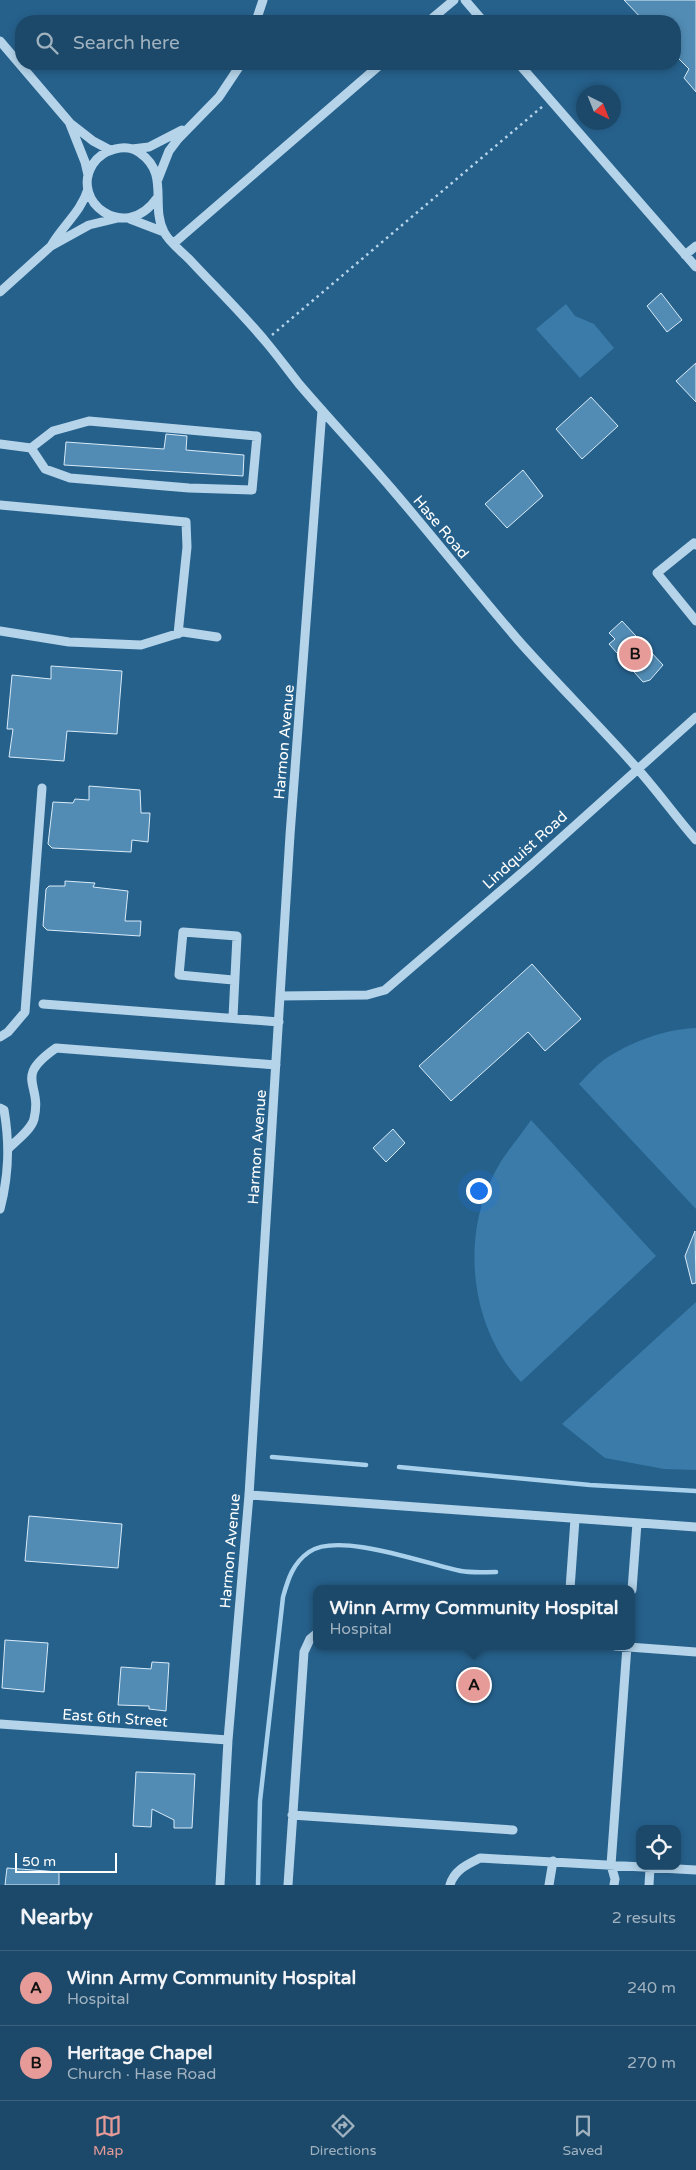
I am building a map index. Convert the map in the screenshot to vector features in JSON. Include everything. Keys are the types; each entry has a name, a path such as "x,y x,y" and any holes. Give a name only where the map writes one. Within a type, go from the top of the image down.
{"street":[{"path":"258,15 263,0"},
{"path":"437,15 454,0"},
{"path":"464,0 478,15"},
{"path":"0,41 15,59"},
{"path":"25,70 70,123 93,141 110,150"},
{"path":"164,232 157,198 158,179 169,151 187,128 219,97 237,70"},
{"path":"174,243 374,70"},
{"path":"524,70 696,267"},
{"path":"51,246 59,232 76,215 88,188 85,162 70,123"},
{"path":"88,176 92,165 99,157 110,150 149,147 187,128"},
{"path":"131,149 140,153 148,161 158,179"},
{"path":"88,188 96,206 118,218"},
{"path":"130,219 140,216 150,208 157,198"},
{"path":"0,292 51,246 89,225 118,218 130,219 164,232"},
{"name":"Hase Road","path":"164,232 265,341 520,641 637,768 696,840"},
{"path":"685,255 696,246"},
{"name":"Harmon Avenue","path":"220,1885 228,1740 249,1495 290,835 322,410"},
{"path":"0,444 31,448 53,431 89,421 256,436 252,490 189,488 70,478 45,469 31,448"},
{"path":"0,505 186,522 187,547 178,634"},
{"path":"696,545 694,543 657,573 696,621"},
{"path":"0,631 69,642 141,645 184,632 217,637"},
{"name":"Lindquist Road","path":"280,996 367,995 385,990 532,864 696,717"},
{"path":"0,1037 24,1012 42,788"},
{"path":"233,980 179,975 183,932 237,936 233,980 233,1018"},
{"path":"43,1004 279,1022"},
{"path":"9,1148 33,1121 36,1103 31,1086 32,1071 42,1058 56,1048 276,1065"},
{"path":"0,1108 4,1110 9,1140 7,1182 0,1209"},
{"path":"249,1495 696,1527"},
{"path":"570,1585 575,1518"},
{"path":"632,1585 637,1523"},
{"path":"288,1885 304,1652 313,1636"},
{"path":"635,1648 696,1652"},
{"path":"614,1885 615,1879 611,1865 627,1650"},
{"name":"East 6th Street","path":"0,1724 228,1740"},
{"path":"292,1815 513,1830"},
{"path":"450,1885 451,1880 463,1866 480,1858 636,1867"},
{"path":"549,1885 553,1862"},
{"path":"681,1869 696,1870"},
{"path":"649,1885 650,1870"}],"path":[{"path":"265,341 550,100"}],"shaded area":[{"path":"566,304 575,316 594,324 614,348 580,378 536,329"},
{"path":"696,1028 696,1209 579,1084 596,1066 628,1046 661,1033"},
{"path":"531,1120 656,1256 521,1382 504,1360 491,1336 482,1310 476,1282 474,1255 477,1227 483,1200 494,1174 506,1153"},
{"path":"696,1302 696,1470 664,1469 605,1458 562,1424"}],"building":[{"path":"624,0 696,0 696,92 684,78 689,69 681,61 681,15 638,15"},
{"path":"661,293 682,320 667,332 647,306"},
{"path":"696,363 696,402 676,381"},
{"path":"591,397 618,426 582,459 556,429"},
{"path":"166,434 187,436 186,450 244,455 243,476 64,465 66,442 164,449"},
{"path":"523,470 543,496 507,528 485,504"},
{"path":"622,621 663,665 650,680 643,682 609,644 615,639 609,633"},
{"path":"51,666 122,671 117,734 67,731 64,761 9,757 13,729 7,729 12,675 51,679"},
{"path":"89,786 140,790 141,813 150,813 148,842 132,840 131,852 52,848 48,844 53,802 73,803 75,799 89,800"},
{"path":"65,881 95,883 93,887 128,891 125,921 141,921 140,936 47,930 43,926 46,889 49,886 65,886"},
{"path":"532,964 581,1019 545,1051 528,1032 451,1101 419,1066"},
{"path":"393,1129 405,1143 386,1162 373,1148"},
{"path":"695,1231 696,1283 692,1284 685,1256"},
{"path":"29,1516 122,1524 118,1568 25,1561"},
{"path":"5,1640 48,1643 44,1692 2,1688"},
{"path":"152,1662 169,1663 166,1711 149,1709 149,1706 118,1705 121,1667 151,1669"},
{"path":"136,1772 195,1774 192,1828 174,1828 174,1820 152,1809 151,1827 133,1826"},
{"path":"7,1868 59,1872 59,1885 5,1885"}],"waterway":[{"path":"272,1457 366,1465"},
{"path":"399,1467 590,1485 696,1491"},
{"path":"258,1885 260,1801 283,1597 295,1566 309,1552 323,1546 340,1545 383,1551 461,1571 496,1572"}],"place":[{"name":"Heritage Chapel","path":"635,654"},
{"name":"Winn Army Community Hospital","path":"474,1685"}]}
